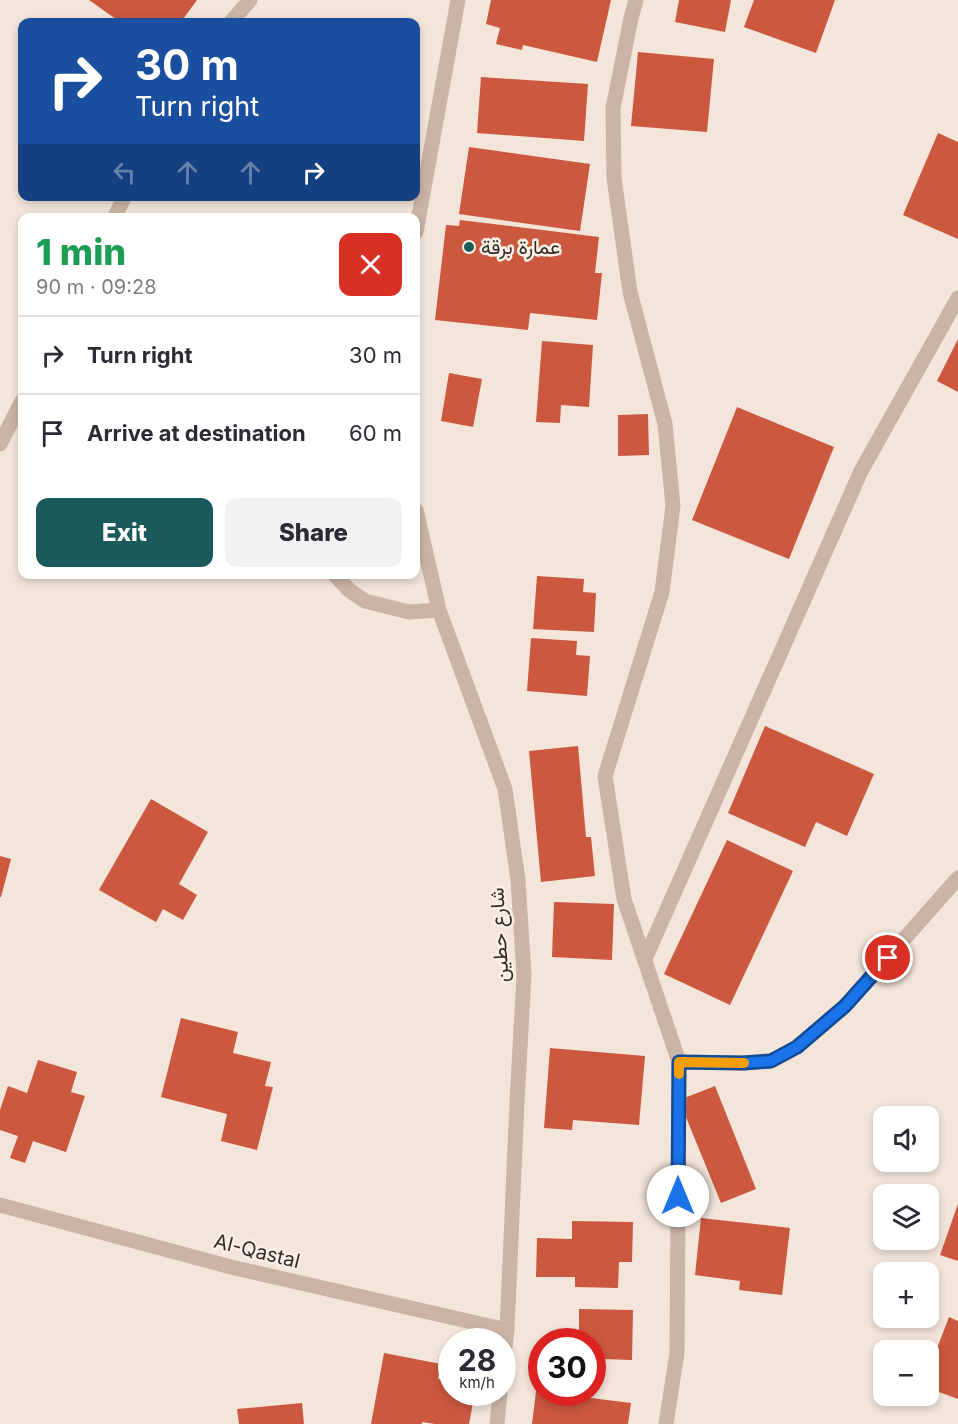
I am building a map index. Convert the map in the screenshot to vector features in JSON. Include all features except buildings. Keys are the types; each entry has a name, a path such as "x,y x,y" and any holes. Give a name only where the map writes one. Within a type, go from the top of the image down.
{"street":[{"path":"234,18 250,0"},
{"path":"419,213 458,0"},
{"path":"636,0 613,108 614,178 630,291 665,424 673,506 663,592 605,776 624,899 679,1062 677,1353 666,1424"},
{"path":"645,959 861,471 958,298"},
{"path":"0,444 18,408"},
{"name":"شارع حطين","path":"420,527 440,610 505,789 518,880 524,975 507,1328"},
{"path":"339,579 349,590 365,601 409,612 440,610"},
{"path":"679,1062 771,1061 797,1047 845,1006 958,878"},
{"name":"Al-Qastal","path":"0,1205 231,1267 498,1328"},
{"path":"497,1424 499,1406"}],"slow traffic":[{"path":"679,1074 679,1062 744,1063"}],"place":[{"name":"عمارة برقة","path":"469,247"}],"route":[{"path":"678,1196 679,1062 771,1061 797,1047 845,1006 888,958"}]}
